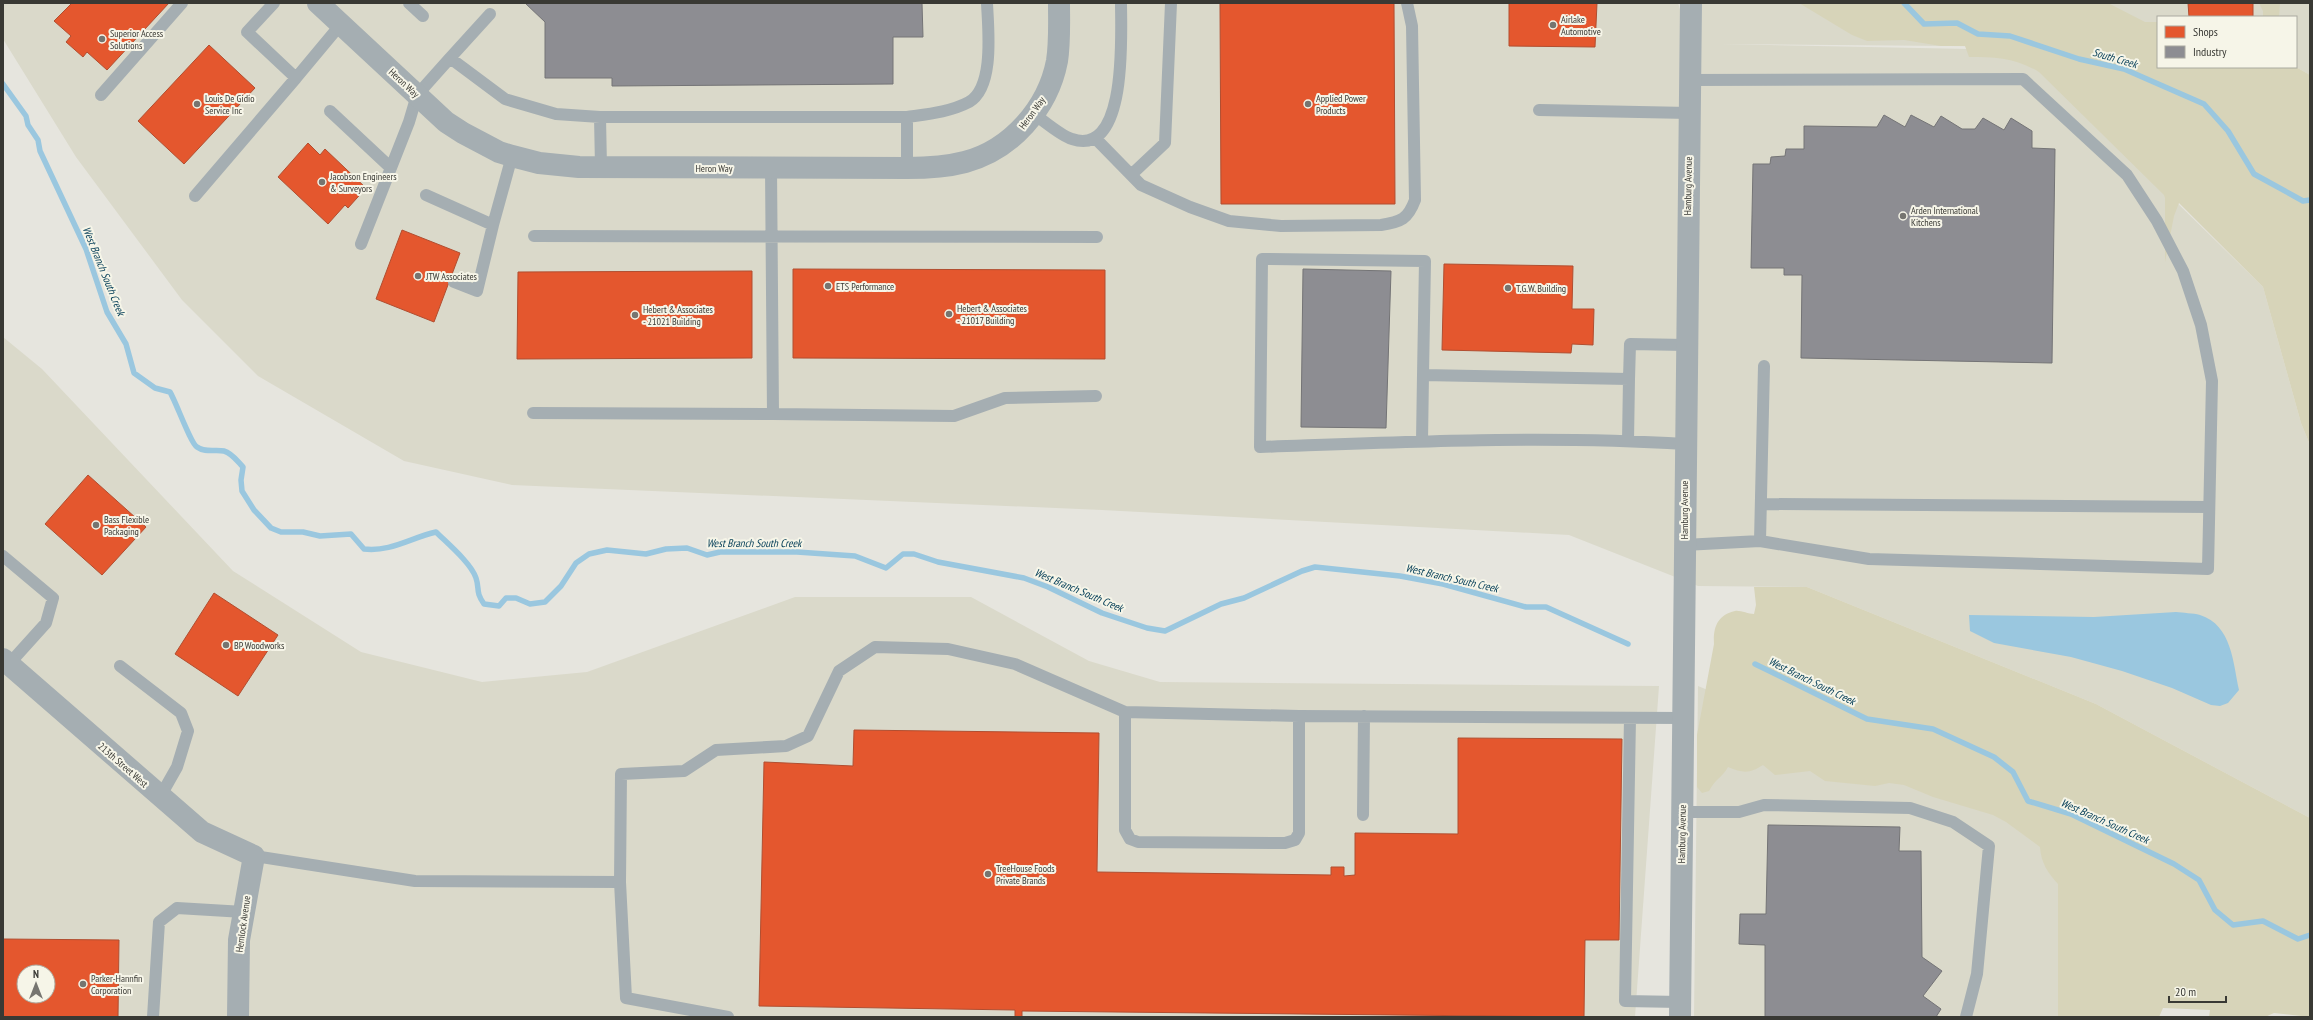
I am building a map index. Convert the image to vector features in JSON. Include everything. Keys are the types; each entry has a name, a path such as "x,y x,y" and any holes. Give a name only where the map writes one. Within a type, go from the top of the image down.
{"street":[{"name":"Heron Way","path":"318,3 446,122 499,152 559,166 771,168 907,168 954,165 978,158 1011,138 1034,114 1049,86 1057,62 1059,3"},
{"name":"Hamburg Avenue","path":"1680,1010 1683,812 1686,345 1691,3"},
{"name":"213th Street West","path":"6,662 202,832 254,856"},
{"name":"Hemlock Avenue","path":"238,1017 239,940 254,856"}],"lane":[{"path":"101,95 182,3"},
{"path":"274,3 247,32 296,78"},
{"path":"409,3 423,16"},
{"path":"450,58 504,99 556,114 600,117 907,117 946,111 970,101 981,90 988,59 987,3"},
{"path":"1034,114 1072,139 1088,141 1096,139 1104,132 1115,103 1120,72 1121,3"},
{"path":"1131,175 1165,143 1171,3"},
{"path":"1096,139 1141,185 1190,207 1229,221 1281,226 1381,225 1397,222 1410,214 1415,200 1412,26 1407,3"},
{"path":"362,244 417,95 490,14"},
{"path":"195,196 341,24"},
{"path":"1684,546 1760,541 1869,559 2208,569 2212,381 2201,325 2183,271 2157,221 2127,175 2023,79 1689,80"},
{"path":"1539,110 1689,113"},
{"path":"330,111 391,168"},
{"path":"600,117 601,167"},
{"path":"907,117 907,168"},
{"path":"454,282 477,291 512,156"},
{"path":"771,168 773,414"},
{"path":"426,195 493,225"},
{"path":"534,236 1097,237"},
{"path":"1422,441 1425,261 1262,259 1260,447 1422,441 1628,441 1685,444"},
{"path":"1628,441 1630,344 1686,345"},
{"path":"1760,541 1764,366"},
{"path":"1423,375 1629,379"},
{"path":"533,413 954,416 1005,398 1096,396"},
{"path":"1761,504 2209,507"},
{"path":"3,556 53,598 46,623 6,662"},
{"path":"728,1017 626,998 620,882 621,774 684,771 716,750 786,746 808,736 839,671 875,647 948,649 1015,664 1125,712 1299,716 1683,718"},
{"path":"120,666 181,713 188,731 177,767 160,797"},
{"path":"1125,712 1125,830 1130,838 1138,842 1285,843 1295,840 1299,833 1299,716"},
{"path":"1363,815 1364,716"},
{"path":"1630,718 1625,1001 1680,1010"},
{"path":"1683,812 1739,812 1764,805 1910,808 1953,822 1989,846 1977,974 1966,1017"},
{"path":"254,856 415,881 620,882"},
{"path":"153,1017 159,922 177,908 244,912"}],"shaded area":[{"path":"3,3 1678,3 1690,42 1691,3 2310,3 2310,75 2297,68 2297,16 2157,16 2157,48 1719,44 2021,50 2263,287 2301,423 2310,445 2310,818 2096,704 1807,587 1698,586 1569,535 1102,510 512,485 404,461 258,376 182,300 76,157 3,39"},
{"path":"1799,3 2108,3 2145,22 2157,22 2157,68 2297,68 2310,75 2310,445 2301,423 2263,287 2179,203 2174,216 2165,262 2164,195 2039,72 2030,67 2005,59 1969,57 1965,46 1941,46 1904,40 1867,41 1852,35"},
{"path":"2259,3 2280,3 2279,16 2263,16 2263,11"},
{"path":"3,337 42,369 233,571 361,652 482,682 587,672 795,597 971,597 1089,661 1160,682 1659,686 1635,1017 3,1017"},
{"path":"1754,587 1807,587 2096,704 2310,818 2310,1017 2274,1013 2265,1017 2209,1017 2210,1010 2163,1008 2159,1017 2058,1017 2058,884 2046,867 2042,858 2040,847 2006,822 1993,815 1933,797 1904,785 1889,783 1875,786 1825,781 1810,771 1775,775 1763,765 1746,772 1728,767 1709,791 1702,793 1697,787 1697,735 1714,644 1715,628 1720,619 1729,613 1737,611 1754,614 1756,605"},
{"path":"1698,686 2153,875 2155,1017 1694,1017"}],"water":[{"path":"2176,612 2197,614 2211,620 2219,627 2225,636 2232,657 2239,690 2228,703 2220,706 2211,705 2172,688 2122,671 2071,657 1994,643 1970,631 1969,615 2094,617"}],"building: Shops":[{"name":"Superior Access Solutions","path":"72,3 169,3 107,70 87,52 83,57 66,42 71,36 54,21"},
{"name":"Applied Power Products","path":"1220,3 1394,3 1395,204 1221,204"},
{"name":"Airlake Automotive","path":"1509,3 1597,3 1595,47 1509,46"},
{"path":"2188,3 2253,3 2253,16 2189,16"},
{"name":"Louis De Gidio Service Inc","path":"209,45 255,88 184,164 138,121"},
{"name":"Jacobson Engineers & Surveyors","path":"308,143 320,155 325,149 366,188 348,208 345,205 328,224 278,177"},
{"name":"JTW Associates","path":"402,230 460,253 434,322 376,299"},
{"name":"T.G.W. Building","path":"1444,264 1573,266 1572,309 1594,309 1593,345 1572,344 1571,353 1442,350"},
{"name":"Hebert & Associates - 21017 Building","path":"793,269 1105,270 1105,359 793,358"},
{"name":"Hebert & Associates - 21021 Building","path":"752,271 752,358 517,359 518,272"},
{"name":"Bass Flexible Packaging","path":"88,475 146,527 102,575 45,524"},
{"name":"BP Woodworks","path":"214,593 278,635 238,696 175,654"},
{"name":"TreeHouse Foods Private Brands","path":"854,730 1099,733 1097,872 1331,875 1331,867 1344,867 1344,876 1355,875 1355,833 1458,834 1458,738 1622,739 1619,940 1585,940 1584,1017 1022,1011 1022,1017 1015,1017 1015,1010 759,1006 764,762 853,766"},
{"name":"Parker-Hannfin Corporation","path":"3,939 119,940 118,1017 3,1017"}],"building: Industry":[{"path":"525,3 922,3 923,37 893,37 893,84 612,86 612,78 545,78 545,22"},
{"name":"Arden International Kitchens","path":"1884,115 1905,127 1911,115 1934,127 1941,116 1962,129 1975,129 1983,118 2004,130 2011,118 2032,131 2032,148 2055,149 2052,363 1801,358 1802,275 1784,275 1784,268 1751,268 1753,164 1770,164 1771,157 1785,156 1786,149 1804,149 1804,126 1877,127"},
{"path":"1303,269 1391,271 1386,428 1301,427"},
{"path":"1768,825 1900,827 1899,851 1921,851 1922,957 1942,971 1923,996 1941,1009 1936,1017 1765,1017 1765,945 1739,944 1740,914 1766,914"}],"waterway":[{"name":"South Creek","path":"1904,3 1924,24 1957,23 1978,34 2010,36 2079,59 2124,69 2204,104 2228,131 2254,174 2303,201 2310,200"},
{"name":"West Branch South Creek","path":"3,84 26,116 28,125 38,140 40,151 86,249 107,312 126,344 134,373 155,388 170,392 191,439 197,447 203,450 221,450 227,452 243,467 241,480 242,491 254,510 271,528 281,532 303,532 320,536 351,534 364,549 392,547 436,532 469,566 476,578 478,591 484,604 499,606 506,598 516,598 530,604 545,602 561,586 576,563 589,554 607,550 646,554 666,549 687,548 707,555 720,552 797,552 855,556 886,568 903,554 914,554 938,562 1024,578 1048,587 1102,613 1147,628 1165,631 1221,604 1244,598 1302,571 1315,567 1400,576 1443,584 1526,607 1546,607 1628,644"},
{"name":"West Branch South Creek","path":"1755,664 1867,719 1933,729 1994,757 2013,772 2028,801 2071,814 2174,864 2199,880 2215,910 2233,925 2263,921 2298,939 2310,935"}],"place":[{"name":"Airlake Automotive","path":"1553,25"},
{"name":"Superior Access Solutions","path":"102,39"},
{"name":"Louis De Gidio Service Inc","path":"197,104"},
{"name":"Applied Power Products","path":"1308,104"},
{"name":"Jacobson Engineers & Surveyors","path":"322,182"},
{"name":"Arden International Kitchens","path":"1903,216"},
{"name":"JTW Associates","path":"418,276"},
{"name":"ETS Performance","path":"828,286"},
{"name":"T.G.W. Building","path":"1508,288"},
{"name":"Hebert & Associates - 21017 Building","path":"949,314"},
{"name":"Hebert & Associates - 21021 Building","path":"635,315"},
{"name":"Bass Flexible Packaging","path":"96,525"},
{"name":"BP Woodworks","path":"226,645"},
{"name":"TreeHouse Foods Private Brands","path":"988,874"},
{"name":"Parker-Hannfin Corporation","path":"83,984"}]}
